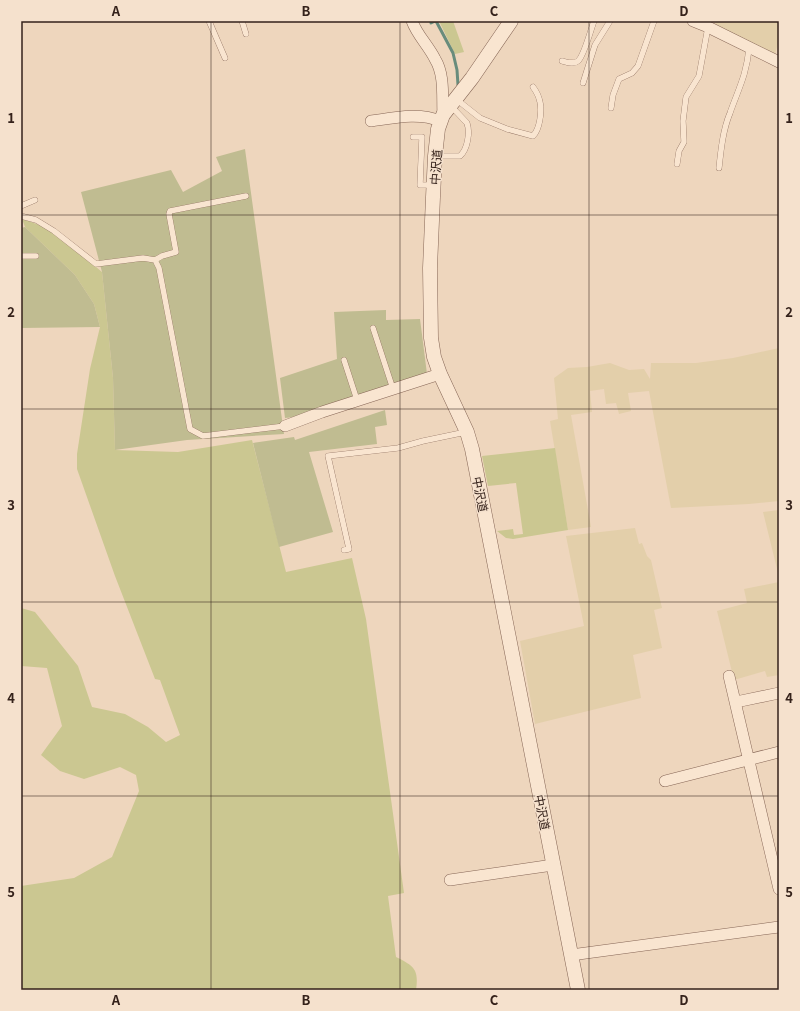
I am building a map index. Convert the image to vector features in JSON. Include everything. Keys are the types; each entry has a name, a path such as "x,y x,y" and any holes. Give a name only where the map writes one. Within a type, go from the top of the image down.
{"street":[{"path":"371,121 404,116 430,117 447,110 441,75 436,59 415,29 412,21"},
{"name":"中沢道","path":"511,21 494,48 447,110 435,156 430,268 430,313 434,357 440,374 467,432 472,449 578,990"},
{"path":"693,21 779,62"},
{"path":"285,426 357,400 440,374"},
{"path":"729,676 779,889"},
{"path":"736,702 779,693"},
{"path":"665,781 779,752"},
{"path":"450,880 553,865"},
{"path":"571,955 779,927"}],"lane":[{"path":"209,21 225,58"},
{"path":"242,21 246,34"},
{"path":"562,61 569,63 575,62 580,58 594,21"},
{"path":"583,83 595,45 610,21"},
{"path":"611,108 613,95 620,79 632,73 638,66 654,21"},
{"path":"677,164 679,151 684,142 683,121 686,97 698,76 708,27"},
{"path":"719,168 729,114 744,78 749,48"},
{"path":"447,110 480,118 507,129 532,136 536,133 541,109 540,100 533,87"},
{"path":"435,156 460,156 466,148 467,123 447,110"},
{"path":"413,137 422,137 420,185 433,185"},
{"path":"21,216 36,220 54,231 96,264 143,258 155,260 162,256 176,252 169,214 170,211 246,196"},
{"path":"21,206 35,200"},
{"path":"21,256 36,256"},
{"path":"155,260 159,268 190,429 202,436 285,426"},
{"path":"373,328 393,389"},
{"path":"344,360 357,400"},
{"path":"344,550 349,549 328,456 398,448 467,432"}],"shaded area":[{"path":"439,21 453,21 464,52 455,54"},
{"path":"716,21 779,21 779,40 775,54 753,45 715,24"},
{"path":"245,149 284,434 187,440 115,450 113,378 102,272 81,192 171,170 183,192 222,171 216,157"},
{"path":"22,219 34,223 55,234 102,272 113,378 115,450 178,452 252,440 286,572 352,558 366,619 404,893 388,896 396,957 414,969 417,977 416,990 21,990 21,886 74,878 112,857 139,791 136,775 120,767 84,779 60,771 41,755 62,726 47,668 21,666 21,608 35,612 78,666 92,707 125,714 148,727 166,742 180,735 160,680 155,679 115,576 77,469 77,454 90,369 100,327 94,304 75,275 25,227"},
{"path":"25,227 75,275 94,304 100,327 21,328 21,228"},
{"path":"386,310 386,320 420,319 427,374 294,417 285,418 280,378 337,359 334,312"},
{"path":"779,348 779,501 671,508 649,391 628,393 631,411 619,414 616,403 606,404 604,389 590,391 592,412 571,415 591,527 568,530 550,421 558,419 554,378 568,368 587,367 610,363 629,370 644,369 650,379 651,363 696,363 733,358"},
{"path":"385,410 387,425 375,427 377,444 309,452 333,532 279,547 253,443 294,437 295,440"},
{"path":"555,448 568,530 513,539 506,538 497,531 513,529 514,535 523,534 516,483 488,486 482,456"},
{"path":"779,510 779,577 763,512"},
{"path":"635,528 639,544 642,543 647,556 651,560 662,608 654,610 662,648 633,655 641,698 535,724 520,641 584,626 566,536"},
{"path":"779,582 779,675 767,677 765,671 734,680 717,611 747,603 744,589"}],"waterway":[{"path":"431,21 431,23 435,21"},
{"path":"436,21 453,53 457,70 458,85"}]}
